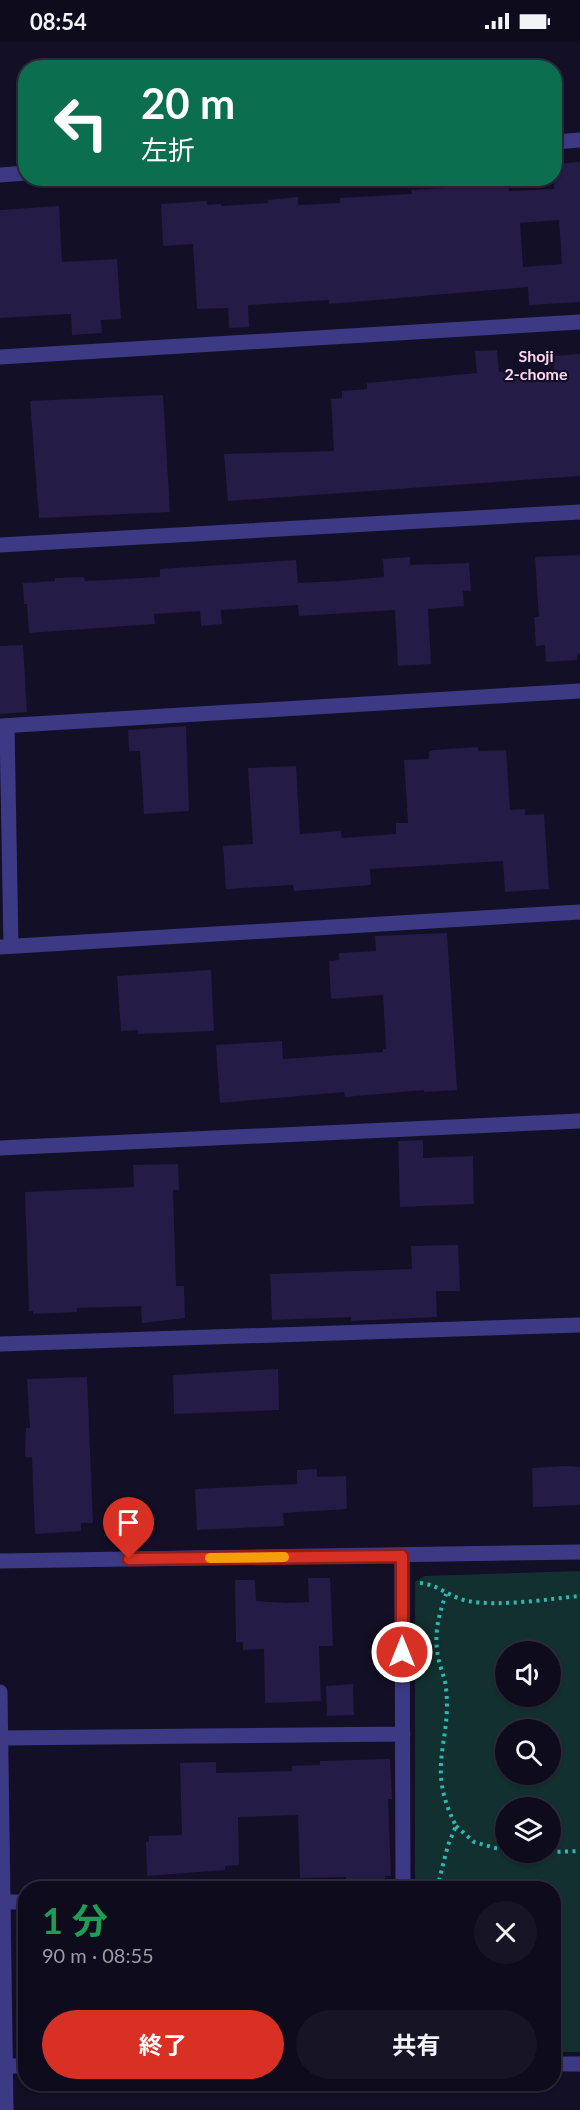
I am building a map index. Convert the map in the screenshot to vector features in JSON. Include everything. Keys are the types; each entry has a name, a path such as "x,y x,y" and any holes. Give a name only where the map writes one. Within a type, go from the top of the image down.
{"street":[{"path":"562,141 580,140"},
{"path":"0,175 18,174"},
{"path":"0,357 580,322"},
{"path":"0,545 580,512"},
{"path":"580,692 4,726 5,946 580,912"},
{"path":"0,1148 580,1121"},
{"path":"0,1344 580,1325"},
{"path":"0,1561 580,1552"},
{"path":"402,1556 403,1881"},
{"path":"0,1692 6,2110"},
{"path":"1,1738 403,1734"},
{"path":"3,1902 18,1902"},
{"path":"561,2064 580,2064"},
{"path":"5,2066 18,2066"}],"path":[{"path":"402,1581 428,1583 446,1594 469,1601 521,1602 580,1596"},
{"path":"446,1594 438,1619 435,1639 446,1688 439,1771 446,1806 456,1826 474,1842 495,1848"},
{"path":"439,1881 448,1845 456,1826"},
{"path":"561,1852 580,1851"}],"green space":[{"path":"580,1571 580,2052 561,2052 561,1881 415,1881 415,1582 424,1576"}],"building":[{"path":"580,162 580,302 529,305 528,287 329,304 329,300 248,305 249,327 229,328 228,308 197,309 193,244 163,246 161,204 207,201 207,205 221,204 221,206 268,203 268,200 298,197 298,205 340,203 340,198 412,194 411,190 481,186 509,186 509,191 554,189 554,186 562,186 562,163","holes":["559,220 562,264 523,267 520,223"]},
{"path":"59,206 62,262 117,259 121,319 101,320 102,333 72,335 71,314 0,318 0,210"},
{"path":"497,350 499,372 514,371 514,375 554,372 553,356 580,354 580,476 228,501 224,454 334,451 331,399 342,398 342,391 367,389 367,383 477,373 475,351"},
{"path":"163,395 170,512 39,518 30,401"},
{"path":"580,555 580,654 577,654 577,660 546,662 545,645 536,646 534,617 539,617 535,557"},
{"path":"410,557 410,565 469,563 471,591 463,591 464,606 428,609 431,664 398,666 395,610 299,616 298,605 221,610 222,624 201,626 200,611 154,614 155,624 29,633 27,604 24,604 23,583 55,581 55,578 84,577 85,581 160,577 160,569 296,560 298,583 339,581 384,577 383,559"},
{"path":"23,645 27,712 0,714 0,646"},
{"path":"186,726 189,811 144,814 140,751 129,751 128,730"},
{"path":"478,747 478,751 506,750 510,810 525,809 525,815 544,814 549,889 505,892 503,861 370,869 371,885 294,891 293,885 226,889 223,846 253,844 248,768 296,766 300,834 341,831 342,838 396,834 396,823 408,823 404,760 429,759 429,752 433,750"},
{"path":"447,933 457,1090 424,1092 424,1090 345,1097 344,1092 220,1103 216,1045 282,1041 283,1059 383,1052 383,1049 386,1049 383,995 331,999 329,961 339,960 339,953 376,951 375,936"},
{"path":"211,970 214,1031 138,1034 138,1030 121,1031 117,976"},
{"path":"423,1140 423,1158 473,1156 474,1204 400,1207 398,1141"},
{"path":"178,1164 179,1190 173,1190 176,1286 184,1286 185,1318 142,1323 141,1306 77,1308 77,1312 33,1314 33,1311 29,1311 25,1192 134,1187 133,1165"},
{"path":"458,1245 460,1291 436,1291 437,1317 351,1321 351,1317 272,1320 270,1274 412,1269 411,1246"},
{"path":"278,1369 279,1410 174,1414 173,1375"},
{"path":"87,1377 93,1523 81,1523 81,1531 35,1534 32,1457 25,1457 26,1428 30,1428 27,1379"},
{"path":"580,1467 580,1505 533,1507 532,1468"},
{"path":"317,1469 317,1477 346,1476 347,1509 283,1513 284,1526 197,1530 195,1489 297,1484 297,1470"},
{"path":"308,1578 330,1578 333,1646 319,1646 321,1701 265,1703 264,1649 243,1650 243,1642 236,1642 235,1580 255,1580 256,1601 286,1603 309,1602"},
{"path":"353,1684 354,1715 327,1716 326,1686"},
{"path":"390,1759 392,1799 388,1799 391,1876 385,1876 386,1881 346,1881 346,1877 300,1878 298,1815 238,1817 239,1865 225,1866 225,1870 147,1876 146,1842 149,1842 149,1836 182,1835 180,1763 216,1762 216,1773 292,1771 292,1766 320,1765 320,1761"}],"slow traffic":[{"path":"210,1558 284,1557"}],"district":[{"name":"Shoji 2-chome","path":"536,365"}],"route":[{"path":"129,1559 402,1556 402,1652"}]}
